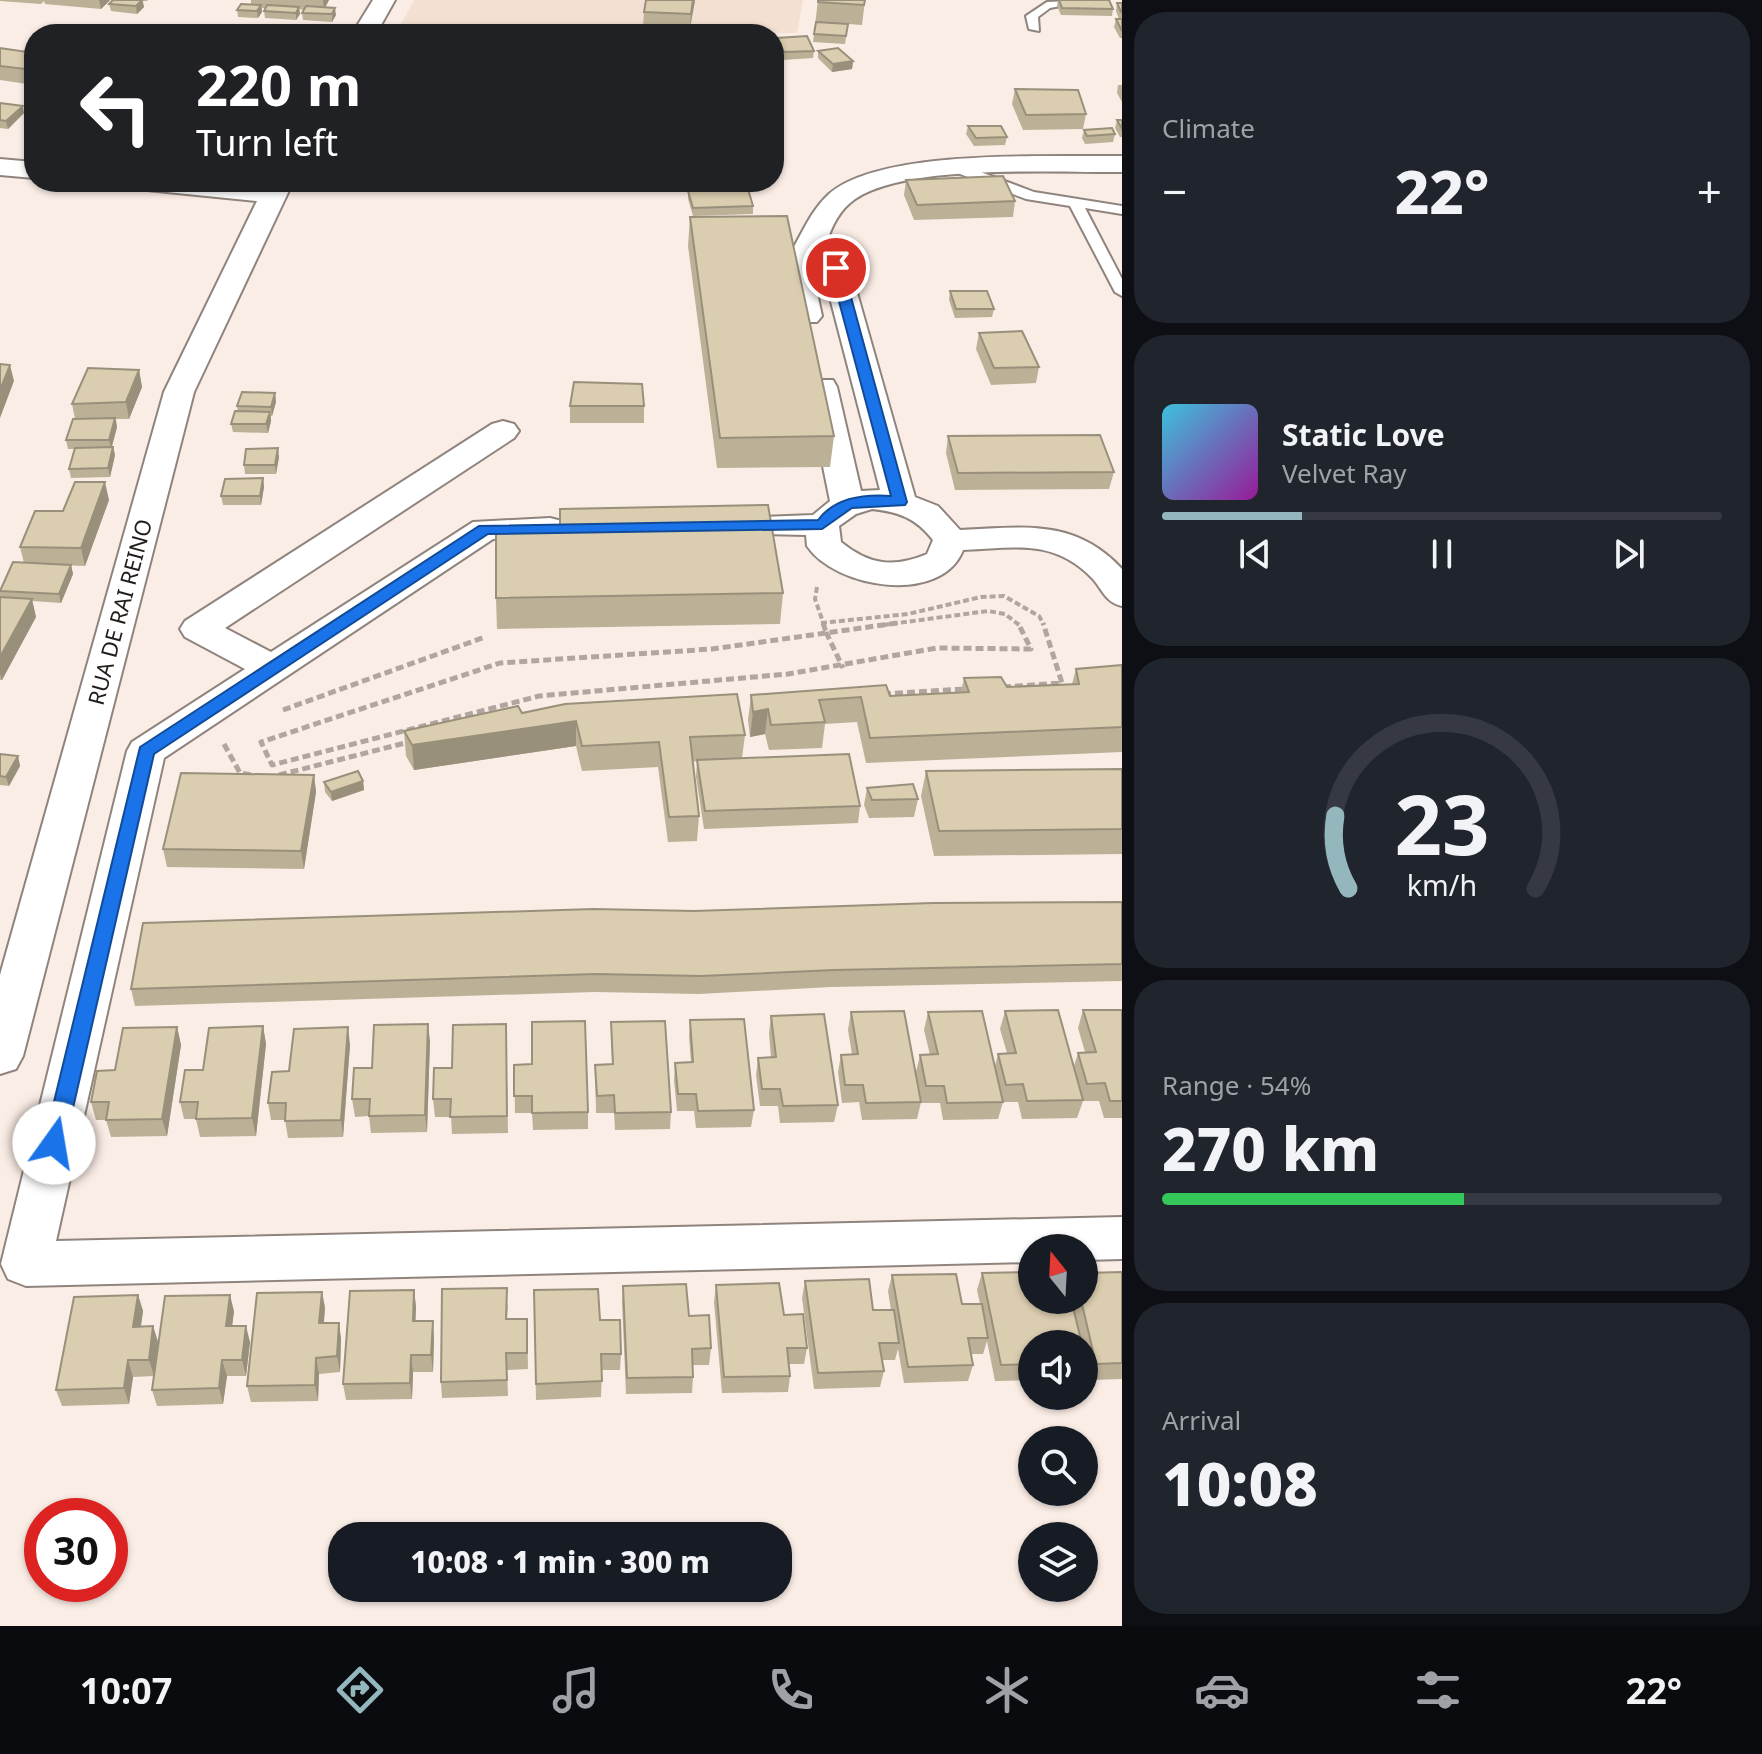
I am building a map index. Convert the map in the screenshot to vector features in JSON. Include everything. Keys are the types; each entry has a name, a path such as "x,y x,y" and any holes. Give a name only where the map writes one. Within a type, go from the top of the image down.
{"street":[{"path":"370,24 384,0"},
{"path":"950,540 942,560 915,574 879,576 845,565 824,546 835,514 814,347 797,265 811,247 819,220 848,192 893,176 957,168 1122,164"},
{"path":"0,167 24,169"},
{"name":"RUA DE RAI REINO","path":"0,1056 179,392 274,192"},
{"path":"811,247 836,268 900,502"},
{"path":"273,668 198,629 503,431"},
{"path":"684,526 835,514 872,499 900,502 934,517 950,540"},
{"path":"592,528 485,529 146,751 120,932 26,1264 1122,1238"},
{"path":"950,540 1058,540 1098,565 1116,581 1122,595"}],"lane":[{"path":"1035,29 1032,16 1047,5 1087,0"},
{"path":"957,168 1031,196 1122,210"},
{"path":"1075,203 1122,292"}],"path":[{"path":"821,623 908,614 981,597 1004,596 1039,616 1050,637 1062,683 998,687"},
{"path":"988,611 1004,611 1018,620 1031,649 937,648 788,674 539,696 272,765 261,742 500,663 712,649 988,611"},
{"path":"826,632 843,668"},
{"path":"278,712 485,637"},
{"path":"871,695 966,689"},
{"path":"207,711 240,773 294,774 411,742"}],"shaded area":[{"path":"414,0 803,0 797,33 784,33 784,24 401,24"}],"building":[{"path":"113,0 142,0 136,6 109,4"},
{"path":"646,0 693,0 691,14 644,12"},
{"path":"818,0 865,0 864,5"},
{"path":"1059,0 1109,0 1113,9 1062,8"},
{"path":"241,4 261,5 257,11 237,10"},
{"path":"267,5 299,7 296,13 264,11"},
{"path":"306,6 335,8 332,14 302,13"},
{"path":"816,22 848,24 846,36 814,34"},
{"path":"807,36 814,51 784,52 784,38"},
{"path":"0,48 24,52 24,69 0,66"},
{"path":"838,48 853,61 833,64 818,51"},
{"path":"1015,89 1078,90 1086,114 1026,115"},
{"path":"0,103 23,106 6,121 0,120"},
{"path":"968,126 1001,126 1007,137 976,138"},
{"path":"1112,128 1115,134 1087,136 1084,130"},
{"path":"1003,176 1015,201 917,205 906,180"},
{"path":"688,192 749,192 753,206 693,208"},
{"path":"787,216 834,436 720,438 690,217"},
{"path":"950,291 987,291 994,309 956,309"},
{"path":"1022,331 1039,367 994,368 979,333"},
{"path":"0,364 10,365 0,390"},
{"path":"88,368 139,370 126,402 72,404"},
{"path":"574,382 642,384 644,406 570,406"},
{"path":"242,392 275,393 271,407 237,406"},
{"path":"235,411 270,412 266,424 231,424"},
{"path":"115,418 109,440 66,440 73,419"},
{"path":"1100,435 1114,472 958,473 948,436"},
{"path":"113,447 108,468 69,469 75,448"},
{"path":"278,448 275,465 244,465 246,449"},
{"path":"263,478 260,496 221,496 225,479"},
{"path":"75,482 105,482 81,548 20,547 35,511 63,511"},
{"path":"768,505 783,593 496,598 496,527 560,526 560,509"},
{"path":"13,562 71,565 59,594 0,591"},
{"path":"0,597 32,599 0,657"},
{"path":"1122,665 1122,727 870,738 861,697 819,700 825,722 771,725 768,709 753,712 751,695 886,685 890,696 969,692 964,678 1001,677 1007,687 1079,684 1076,669"},
{"path":"737,694 745,735 690,737 699,816 669,817 659,742 582,746 576,721 412,745 404,731 518,706 522,713 565,704"},
{"path":"0,754 18,756 6,777 0,776"},
{"path":"849,754 860,806 705,811 697,760"},
{"path":"1122,769 1122,829 939,831 926,771"},
{"path":"358,771 363,781 331,792 324,782"},
{"path":"181,773 314,775 301,851 163,849"},
{"path":"913,784 918,799 872,800 867,788"},
{"path":"1122,902 1122,964 701,976 596,974 131,989 143,923 593,909 694,911 933,903"},
{"path":"1058,1010 1083,1100 1027,1101 1023,1084 1006,1085 998,1054 1016,1053 1005,1011"},
{"path":"1083,1010 1122,1010 1122,1101 1110,1101 1105,1083 1087,1084 1078,1053 1096,1052"},
{"path":"904,1011 921,1102 866,1103 863,1085 845,1085 841,1055 858,1054 851,1012"},
{"path":"982,1011 1003,1102 947,1103 944,1086 926,1086 920,1055 938,1054 928,1012"},
{"path":"824,1014 838,1105 783,1106 780,1089 762,1089 758,1058 776,1057 771,1016"},
{"path":"744,1019 754,1110 698,1111 696,1094 678,1094 675,1063 693,1062 690,1020"},
{"path":"585,1021 588,1112 532,1113 532,1096 514,1096 514,1065 532,1064 532,1022"},
{"path":"665,1021 671,1112 615,1113 614,1095 597,1096 595,1065 613,1064 611,1022"},
{"path":"428,1024 425,1115 369,1116 370,1099 352,1099 354,1068 372,1068 374,1025"},
{"path":"506,1024 507,1116 450,1117 451,1099 433,1099 434,1068 452,1068 453,1025"},
{"path":"263,1026 252,1118 196,1119 198,1102 180,1102 185,1070 203,1070 209,1028"},
{"path":"177,1027 162,1119 106,1120 109,1102 91,1102 97,1071 115,1070 123,1028"},
{"path":"348,1027 341,1120 285,1121 286,1103 268,1103 272,1072 289,1071 294,1029"},
{"path":"1018,1272 1018,1314 1075,1314 1079,1330 1018,1330 1018,1364 1001,1365 982,1273"},
{"path":"1122,1272 1122,1363 1098,1364 1098,1330 1088,1330 1084,1314 1098,1314 1098,1273"},
{"path":"956,1274 962,1304 982,1304 988,1338 968,1338 973,1365 908,1367 892,1275"},
{"path":"869,1279 873,1310 894,1310 899,1343 879,1343 884,1371 818,1373 805,1281"},
{"path":"779,1283 784,1315 803,1314 807,1348 787,1348 790,1376 724,1377 716,1285"},
{"path":"686,1284 689,1316 709,1315 711,1348 692,1349 693,1377 627,1378 623,1286"},
{"path":"507,1288 506,1319 527,1319 527,1353 506,1353 507,1380 441,1382 442,1289"},
{"path":"598,1289 600,1320 620,1320 621,1354 601,1354 602,1381 536,1384 534,1290"},
{"path":"414,1290 413,1321 433,1321 431,1355 411,1355 410,1383 343,1384 350,1291"},
{"path":"322,1292 319,1323 339,1323 337,1356 316,1358 315,1385 247,1386 257,1293"},
{"path":"138,1295 133,1327 153,1326 149,1360 128,1360 124,1388 56,1390 74,1297"},
{"path":"230,1295 226,1326 246,1326 242,1360 222,1360 219,1388 152,1390 165,1296"}],"route":[{"path":"54,1143 146,751 485,529 822,525 831,513 847,504 872,499 900,502 836,268"}]}
